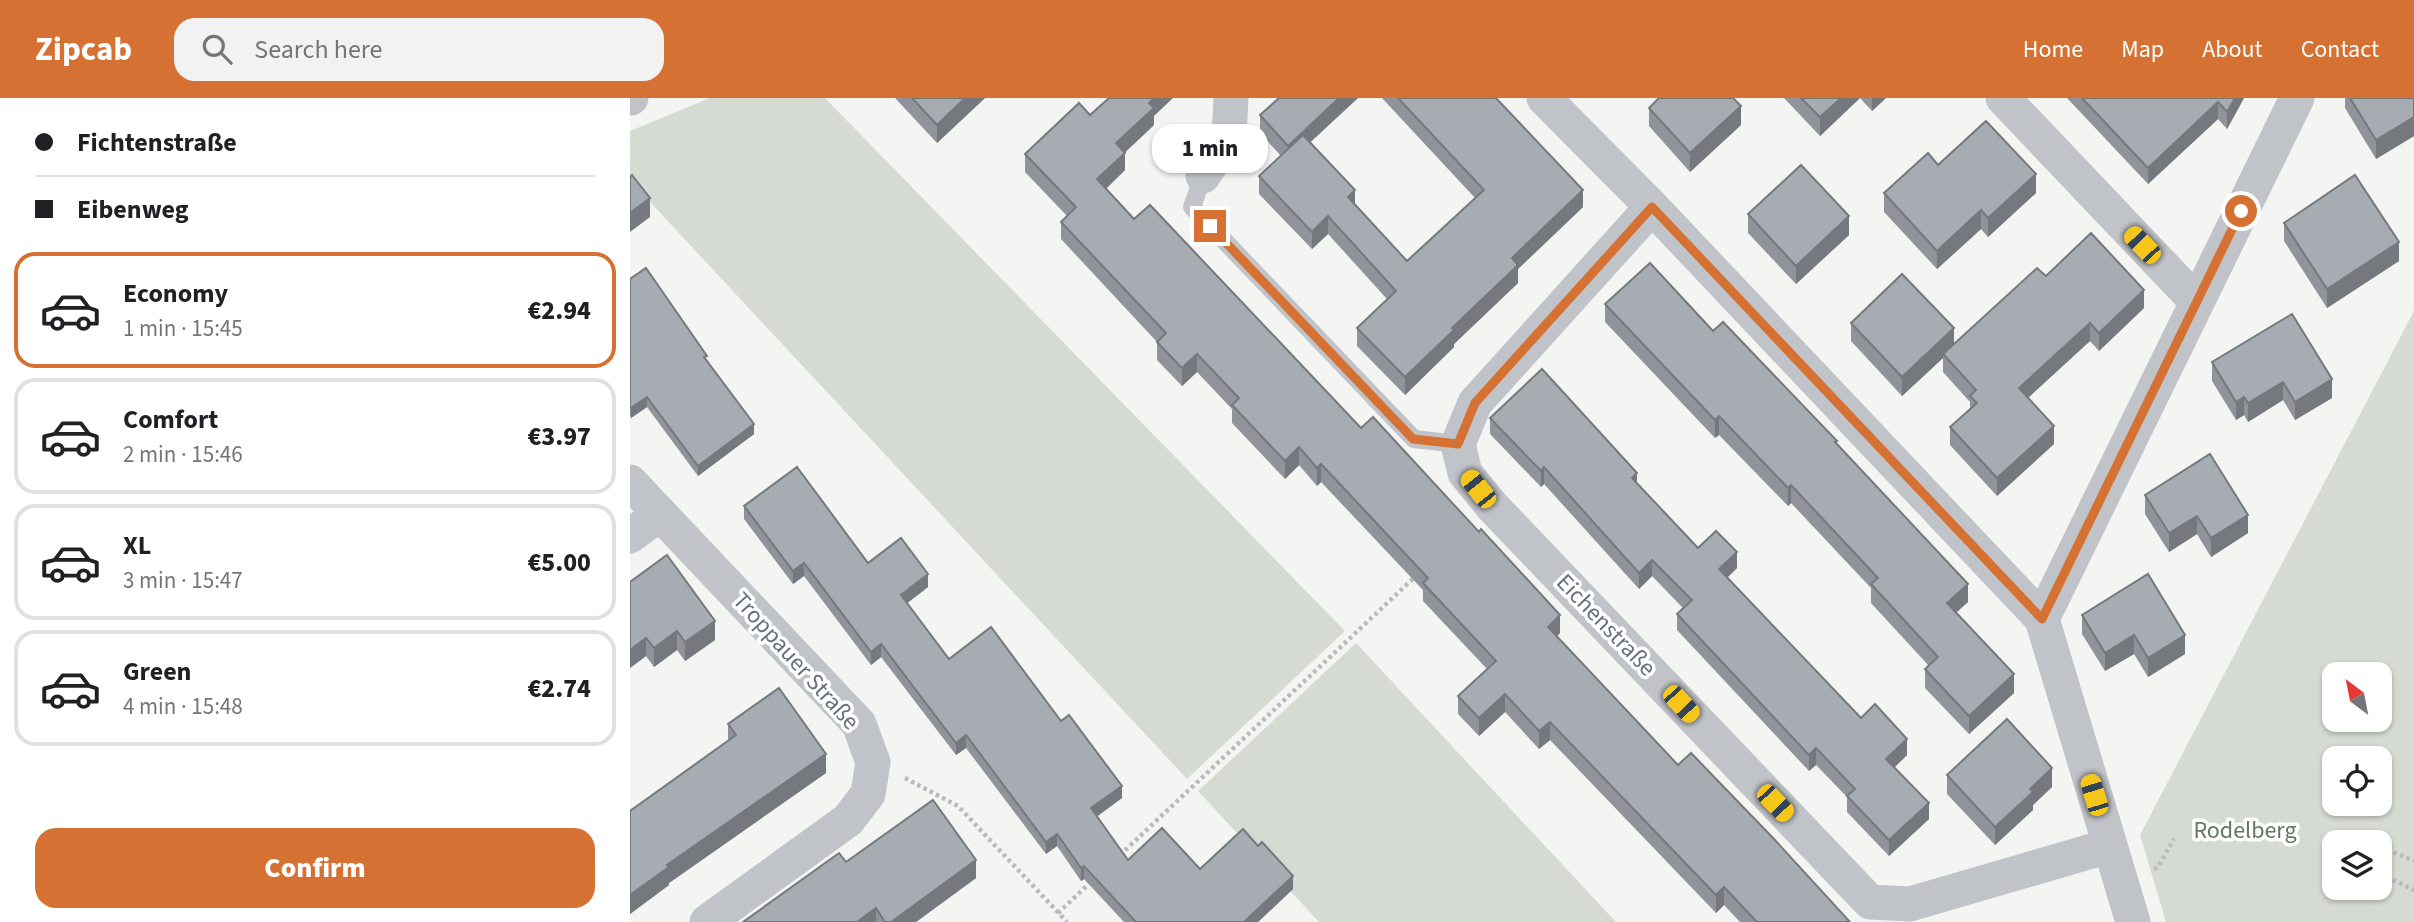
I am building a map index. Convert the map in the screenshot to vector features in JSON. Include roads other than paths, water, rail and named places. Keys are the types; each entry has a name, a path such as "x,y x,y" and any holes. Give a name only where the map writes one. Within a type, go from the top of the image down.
{"street":[{"path":"1203,176 1229,137 1231,98"},
{"path":"1544,98 1652,207 2042,619 2133,922"},
{"path":"2003,98 2196,301"},
{"path":"2042,619 2297,98"},
{"path":"1458,444 1475,403 1652,207"},
{"name":"Eichenstraße","path":"1458,444 1465,473 1492,506 1870,902 1910,904 2109,846"},
{"name":"Troppauer Straße","path":"630,482 859,724 873,762 868,794 848,820 707,922"},
{"path":"630,536 660,514"}],"lane":[{"path":"1203,176 1192,206 1413,439 1458,444"}],"park label":[{"name":"Rodelberg","path":"2245,830"}]}
